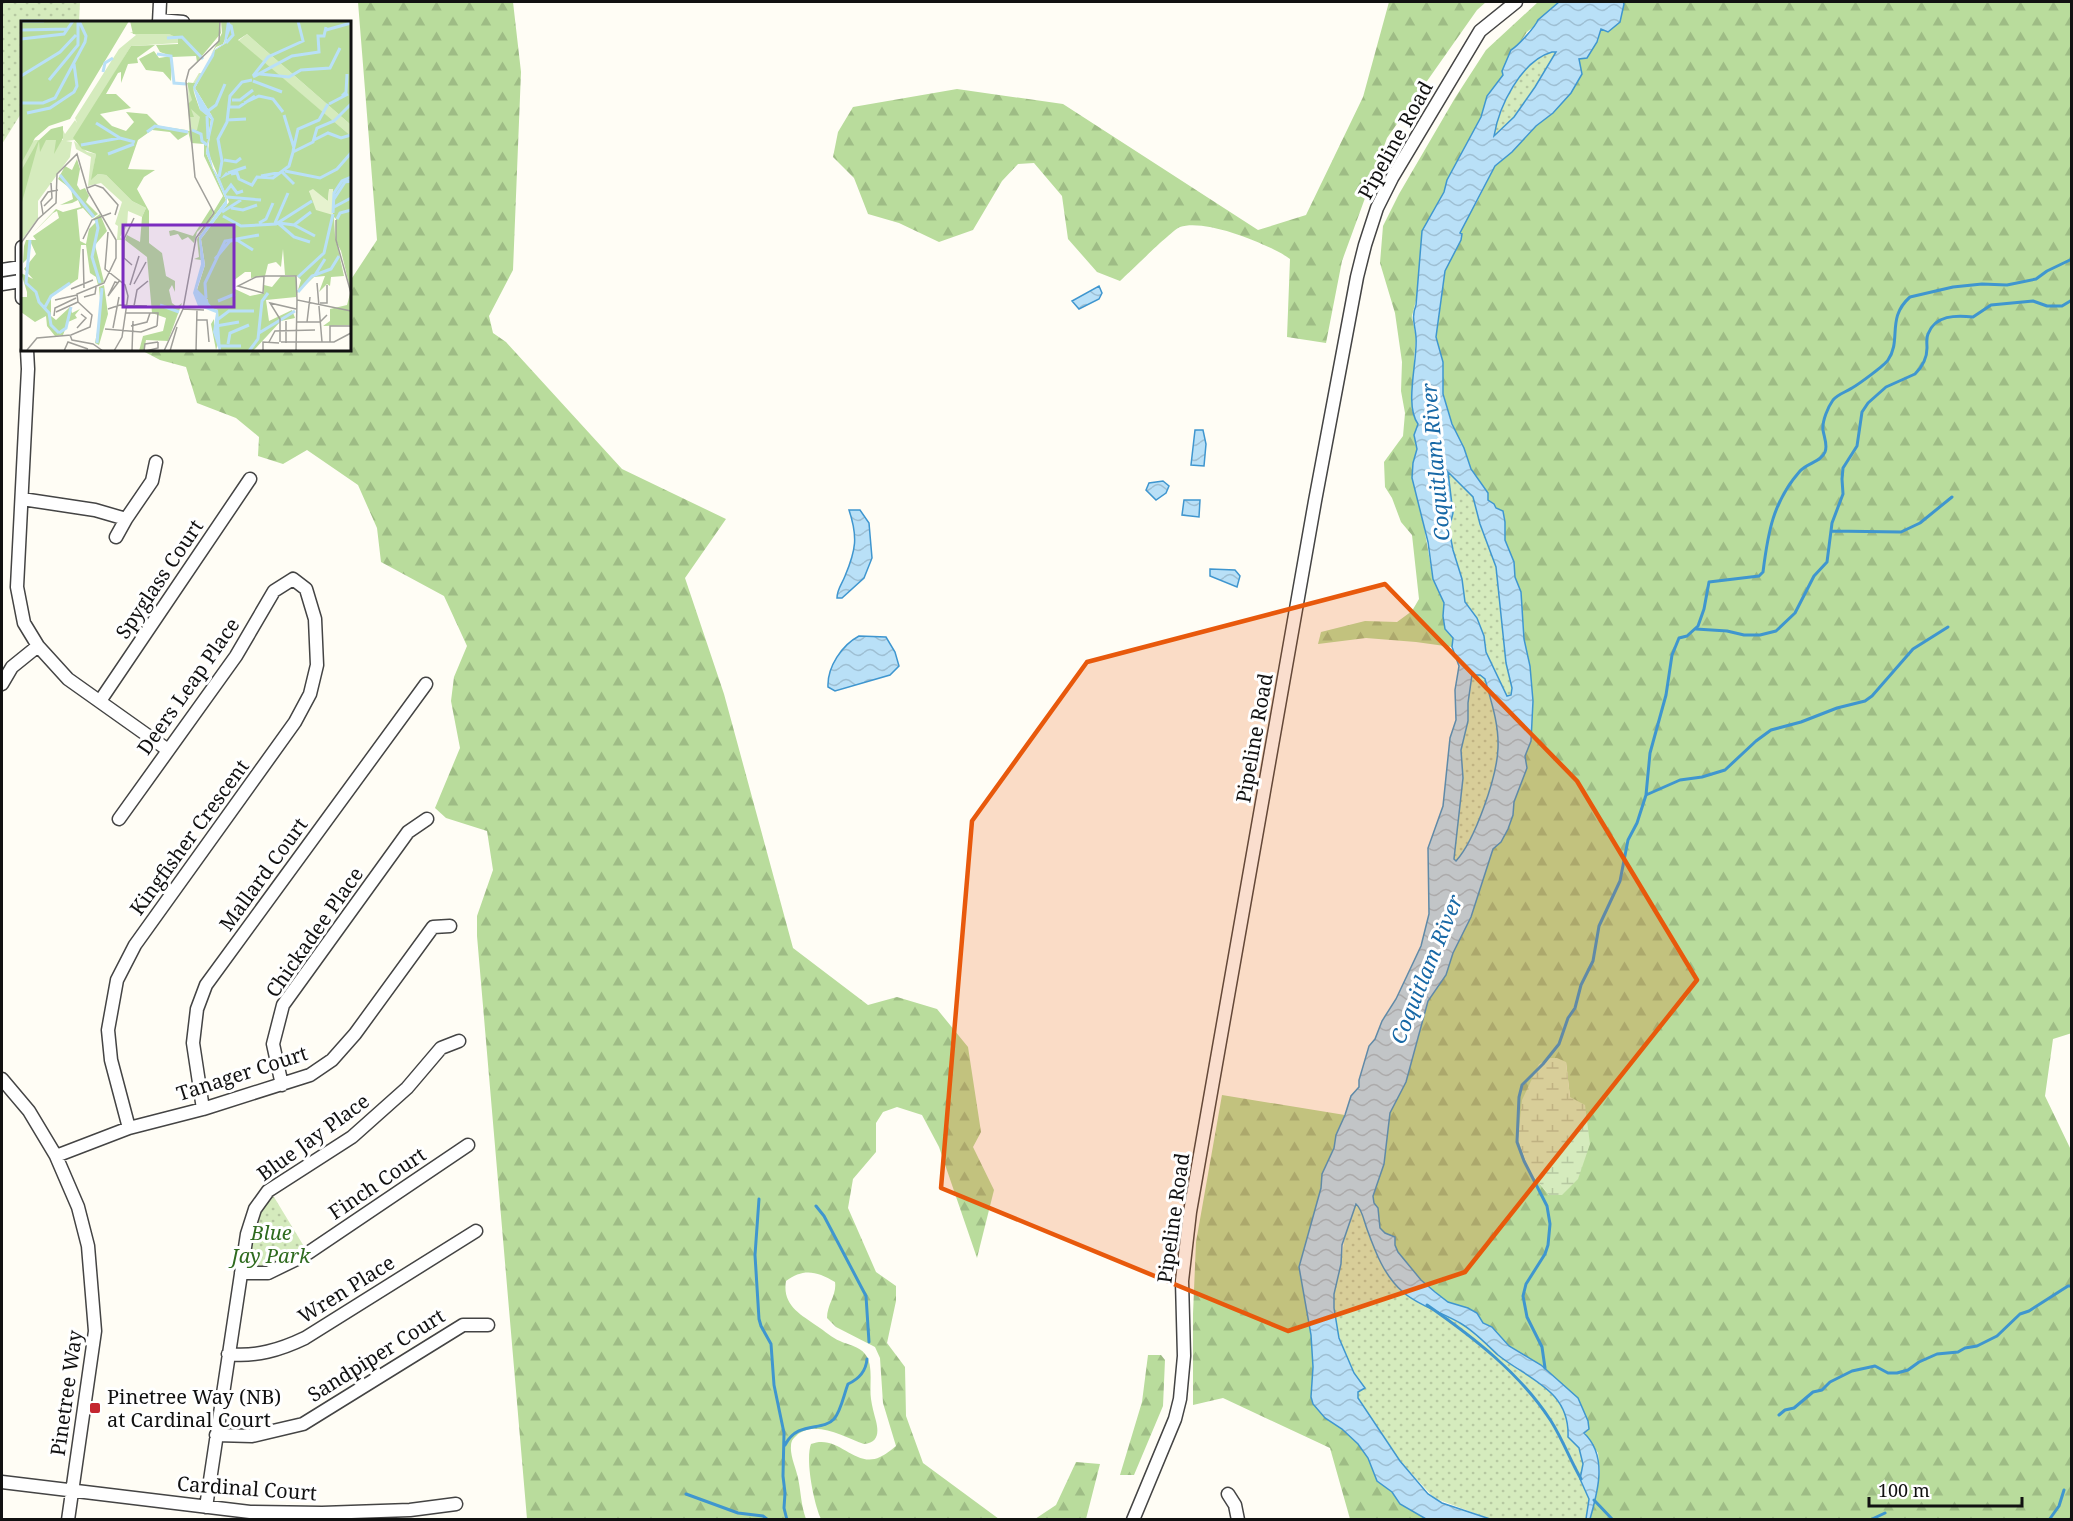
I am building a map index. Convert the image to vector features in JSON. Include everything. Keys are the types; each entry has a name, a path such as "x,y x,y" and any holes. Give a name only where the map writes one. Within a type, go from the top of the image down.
{"street":[{"path":"159,21 160,2"},
{"name":"Pipeline Road","path":"1133,1520 1175,1419 1180,1399 1184,1356 1182,1281 1190,1212 1315,501 1357,277 1377,208 1392,178 1480,31 1515,2"},
{"path":"2,270 21,267 21,281 2,284"},
{"path":"27,351 17,587 24,623 38,646 68,679 168,750"},
{"path":"116,537 152,481 156,462"},
{"name":"Spyglass Court","path":"100,701 250,479"},
{"path":"22,499 95,510 126,519"},
{"name":"Deers Leap Place","path":"119,819 236,656 274,591 293,579"},
{"name":"Kingfisher Crescent","path":"129,1128 111,1060 108,1030 117,980 135,945 295,722 310,693 317,665 315,619 306,589 293,579"},
{"path":"2,684 12,667 38,646"},
{"name":"Mallard Court","path":"203,1109 193,1043 197,1009 206,985 426,684"},
{"name":"Chickadee Place","path":"282,1085 273,1044 283,1005 408,832 427,819"},
{"name":"Tanager Court","path":"56,1156 129,1128 203,1109 310,1076 332,1060 356,1034 433,927 450,926"},
{"name":"Blue Jay Place","path":"206,1507 247,1234 255,1209 268,1191 352,1137 407,1088 441,1048 459,1041"},
{"name":"Pinetree Way","path":"2,1079 29,1111 56,1156 78,1207 88,1246 95,1331 68,1520"},
{"name":"Finch Court","path":"241,1273 268,1273 305,1255 468,1145"},
{"name":"Wren Place","path":"228,1354 244,1356 280,1349 305,1338 476,1231"},
{"name":"Sandpiper Court","path":"216,1435 252,1436 303,1424 463,1325 488,1325"},
{"name":"Cardinal Court","path":"2,1482 250,1512 322,1516 410,1510 456,1504"},
{"path":"1228,1494 1235,1505 1238,1520"}],"highlighted area":[{"path":"1385,584 1577,781 1697,980 1465,1272 1288,1331 941,1188 972,821 1087,662"}],"green space":[{"path":"2,2 80,2 79,21 21,21 21,114 2,144"},
{"path":"358,2 513,2 521,72 513,270 489,316 493,333 506,342 622,469 726,519 685,578 724,694 793,948 868,1005 897,997 937,1009 968,1047 981,1132 973,1147 994,1190 977,1258 939,1147 922,1115 897,1107 883,1112 876,1123 876,1152 853,1179 848,1208 876,1272 896,1286 896,1301 887,1343 905,1367 906,1416 923,1463 999,1519 821,1519 811,1482 809,1451 811,1444 830,1443 854,1455 871,1459 882,1456 896,1446 883,1403 880,1358 875,1347 836,1327 827,1318 835,1291 835,1282 810,1272 798,1274 786,1281 787,1296 794,1308 804,1317 834,1338 863,1351 868,1359 871,1375 871,1399 877,1430 875,1439 864,1444 822,1429 805,1430 793,1439 791,1454 806,1519 527,1519 477,936 477,916 493,870 487,831 446,818 435,808 460,748 451,701 454,677 467,646 444,596 381,562 377,528 358,485 307,450 283,464 258,456 259,437 236,418 197,403 186,367 160,360 143,351 351,351 351,279 377,240"},
{"path":"1389,2 1486,2 1477,10 1387,138 1342,261 1326,343 1287,337 1290,259 1253,240 1205,226 1180,227 1120,281 1097,272 1068,239 1062,196 1034,163 1018,164 1002,181 973,230 939,242 899,223 868,214 854,178 833,157 838,132 853,107 957,89 1063,104 1258,230 1306,215 1363,97"},
{"path":"1538,2 1559,2 1538,20 1517,47 1503,75 1487,96 1481,117 1447,180 1412,316 1416,338 1414,360 1416,364 1412,383 1418,424 1414,435 1417,449 1413,463 1433,579 1444,603 1443,616 1453,638 1452,647 1366,638 1318,644 1321,632 1365,621 1397,622 1412,611 1419,599 1412,535 1401,522 1385,487 1384,462 1403,436 1405,413 1401,391 1402,362 1395,313 1380,263 1383,226 1455,98 1486,50"},
{"path":"1623,2 2071,2 2072,1033 2053,1039 2045,1096 2071,1150 2071,1519 1590,1519 1600,1472 1598,1453 1541,1365 1509,1346 1492,1327 1483,1323 1477,1313 1448,1302 1435,1293 1398,1252 1395,1237 1380,1228 1378,1208 1373,1196 1384,1164 1390,1113 1406,1082 1428,1001 1446,975 1453,953 1471,917 1493,849 1501,841 1513,815 1514,802 1527,768 1525,756 1531,741 1533,701 1530,666 1524,639 1521,592 1515,577 1514,562 1505,540 1503,511 1488,500 1488,493 1471,469 1452,424 1443,394 1443,362 1436,338 1445,271 1461,240 1462,226 1495,166 1512,152 1536,126 1553,113 1579,59 1598,41 1601,29 1624,4","holes":["1566,1062 1570,1097 1549,1195 1529,1171 1518,1138"]},
{"path":"1552,52 1557,52 1535,87 1514,117 1493,137 1501,112 1521,75 1530,65"},
{"path":"1448,472 1473,497 1496,567 1506,663 1512,688 1511,695 1507,696 1486,652 1484,636 1477,618 1465,602 1462,579 1449,528 1453,513"},
{"path":"1472,675 1480,675 1485,679 1496,721 1497,761 1484,807 1470,838 1456,861 1454,859 1463,778 1461,750 1468,721"},
{"path":"1550,1058 1566,1062 1570,1097 1585,1105 1590,1144 1578,1179 1562,1195 1549,1195 1529,1171 1518,1138 1522,1100 1539,1064"},
{"path":"1222,1095 1345,1115 1322,1174 1321,1188 1299,1267 1311,1335 1313,1367 1311,1397 1313,1404 1325,1418 1342,1429 1358,1444 1368,1458 1377,1481 1392,1492 1400,1504 1426,1519 1350,1519 1330,1448 1223,1398 1193,1405 1196,1242"},
{"name":"Blue Jay Park","path":"268,1191 308,1253 268,1273 241,1273 247,1234"},
{"path":"1356,1204 1360,1207 1373,1244 1403,1293 1462,1324 1498,1355 1553,1394 1567,1416 1568,1437 1579,1448 1583,1464 1580,1480 1589,1499 1586,1519 1490,1519 1434,1498 1400,1461 1358,1398 1335,1317 1333,1297 1344,1240"},
{"path":"1148,1355 1161,1355 1165,1360 1163,1406 1134,1475 1120,1475 1142,1402"},
{"path":"1076,1462 1100,1464 1086,1519 1035,1519 1056,1505"}],"water":[{"name":"Coquitlam River","path":"1559,2 1623,2 1624,4 1620,22 1608,32 1601,29 1597,42 1587,58 1579,59 1582,74 1571,93 1553,113 1536,126 1512,152 1495,166 1460,233 1462,234 1461,240 1445,271 1436,337 1443,362 1443,394 1452,424 1471,469 1488,493 1488,500 1503,511 1505,540 1514,562 1515,577 1521,592 1524,639 1530,666 1533,701 1531,741 1525,756 1527,768 1514,802 1513,815 1508,829 1501,842 1493,849 1471,917 1453,953 1446,975 1428,1001 1406,1082 1390,1113 1384,1164 1373,1196 1378,1208 1380,1228 1395,1237 1398,1252 1421,1280 1448,1302 1477,1313 1483,1323 1492,1327 1509,1346 1541,1365 1578,1398 1588,1421 1589,1429 1584,1433 1596,1452 1599,1474 1590,1519 1586,1519 1589,1499 1580,1479 1583,1464 1579,1448 1568,1437 1567,1421 1555,1397 1498,1355 1465,1326 1415,1301 1396,1286 1381,1263 1356,1204 1342,1245 1334,1308 1339,1338 1354,1373 1365,1388 1358,1392 1358,1398 1400,1461 1428,1494 1442,1503 1490,1519 1426,1519 1400,1504 1392,1492 1377,1481 1368,1458 1358,1444 1342,1429 1325,1418 1313,1404 1311,1335 1299,1267 1321,1188 1322,1174 1334,1148 1336,1135 1351,1096 1359,1087 1369,1046 1396,999 1421,946 1429,914 1428,848 1443,806 1450,738 1456,720 1455,690 1459,666 1452,647 1453,638 1445,629 1444,603 1433,579 1428,542 1412,478 1417,449 1414,435 1418,424 1412,406 1416,347 1414,317 1422,231 1481,117 1487,96 1503,75 1502,71 1511,50 1518,45 1538,20","holes":["1552,52 1556,52 1535,87 1514,117 1494,136 1501,111 1513,86 1531,65","1448,472 1473,497 1496,567 1506,663 1512,688 1511,695 1507,696 1486,652 1484,636 1477,618 1465,602 1462,579 1449,529 1453,513","1472,675 1480,675 1485,679 1492,704 1498,748 1494,775 1484,807 1470,839 1456,861 1454,859 1463,778 1461,750 1468,721"]},
{"path":"1099,286 1102,293 1099,299 1079,309 1072,301"},
{"path":"1195,430 1203,430 1206,444 1204,466 1191,465"},
{"path":"1163,481 1169,486 1166,493 1156,500 1146,490 1149,483"},
{"path":"1184,500 1200,500 1199,517 1182,515"},
{"path":"849,510 860,510 869,523 872,558 864,578 842,598 837,598 852,559 855,543"},
{"path":"1210,569 1235,570 1240,576 1237,587 1210,576"},
{"path":"859,636 886,637 895,652 899,666 890,675 835,691 828,687 833,664 841,651"}],"waterway":[{"path":"1545,1368 1542,1347 1527,1317 1523,1296 1526,1284 1545,1254 1550,1224 1547,1206 1517,1142 1519,1097 1522,1085 1559,1044 1568,1018 1575,1008 1581,985 1593,961 1599,926 1620,881 1628,840 1637,823 1646,795 1650,753 1666,695 1672,655 1679,638 1687,636 1698,626 1709,582 1759,576 1763,572 1773,518 1784,494 1800,471 1825,452 1823,426 1829,406 1837,396 1860,383 1888,360 1894,345 1898,313 1910,297 1953,287 1982,284 2007,285 2036,279 2072,259"},
{"path":"1696,629 1760,635 1776,631 1795,613 1814,576 1827,562 1832,523 1843,494 1843,468 1857,446 1862,412 1868,403 1886,387 1918,371 1926,355 1927,336 1936,323 1953,316 1973,317 1991,305 2033,301 2047,306 2062,306 2072,300"},
{"path":"1831,531 1901,532 1920,523 1952,497"},
{"path":"1646,795 1680,780 1702,777 1725,770 1771,730 1865,701 1913,649 1948,627"},
{"path":"759,1199 755,1255 759,1319 771,1344 774,1385 784,1433 784,1508 787,1520"},
{"path":"816,1206 824,1216 866,1296 869,1342"},
{"path":"1779,1415 1785,1410 1794,1408 1813,1392 1822,1390 1830,1382 1852,1371 1875,1366 1888,1373 1897,1373 1908,1370 1937,1354 1958,1352 1977,1346 1997,1336 2020,1314 2029,1311 2068,1286 2072,1286"},
{"path":"1427,1305 1495,1357 1525,1387 1551,1421 1581,1479"},
{"path":"785,1445 796,1432 829,1423 834,1419 848,1384 861,1374 867,1359"},
{"path":"2049,1520 2059,1506 2064,1490"},
{"path":"686,1494 738,1513 763,1516 768,1520"},
{"path":"1594,1500 1613,1520"},
{"path":"1870,1520 1885,1513"}],"place":[{"name":"Pinetree Way (NB) at Cardinal Court","path":"95,1408"}]}
